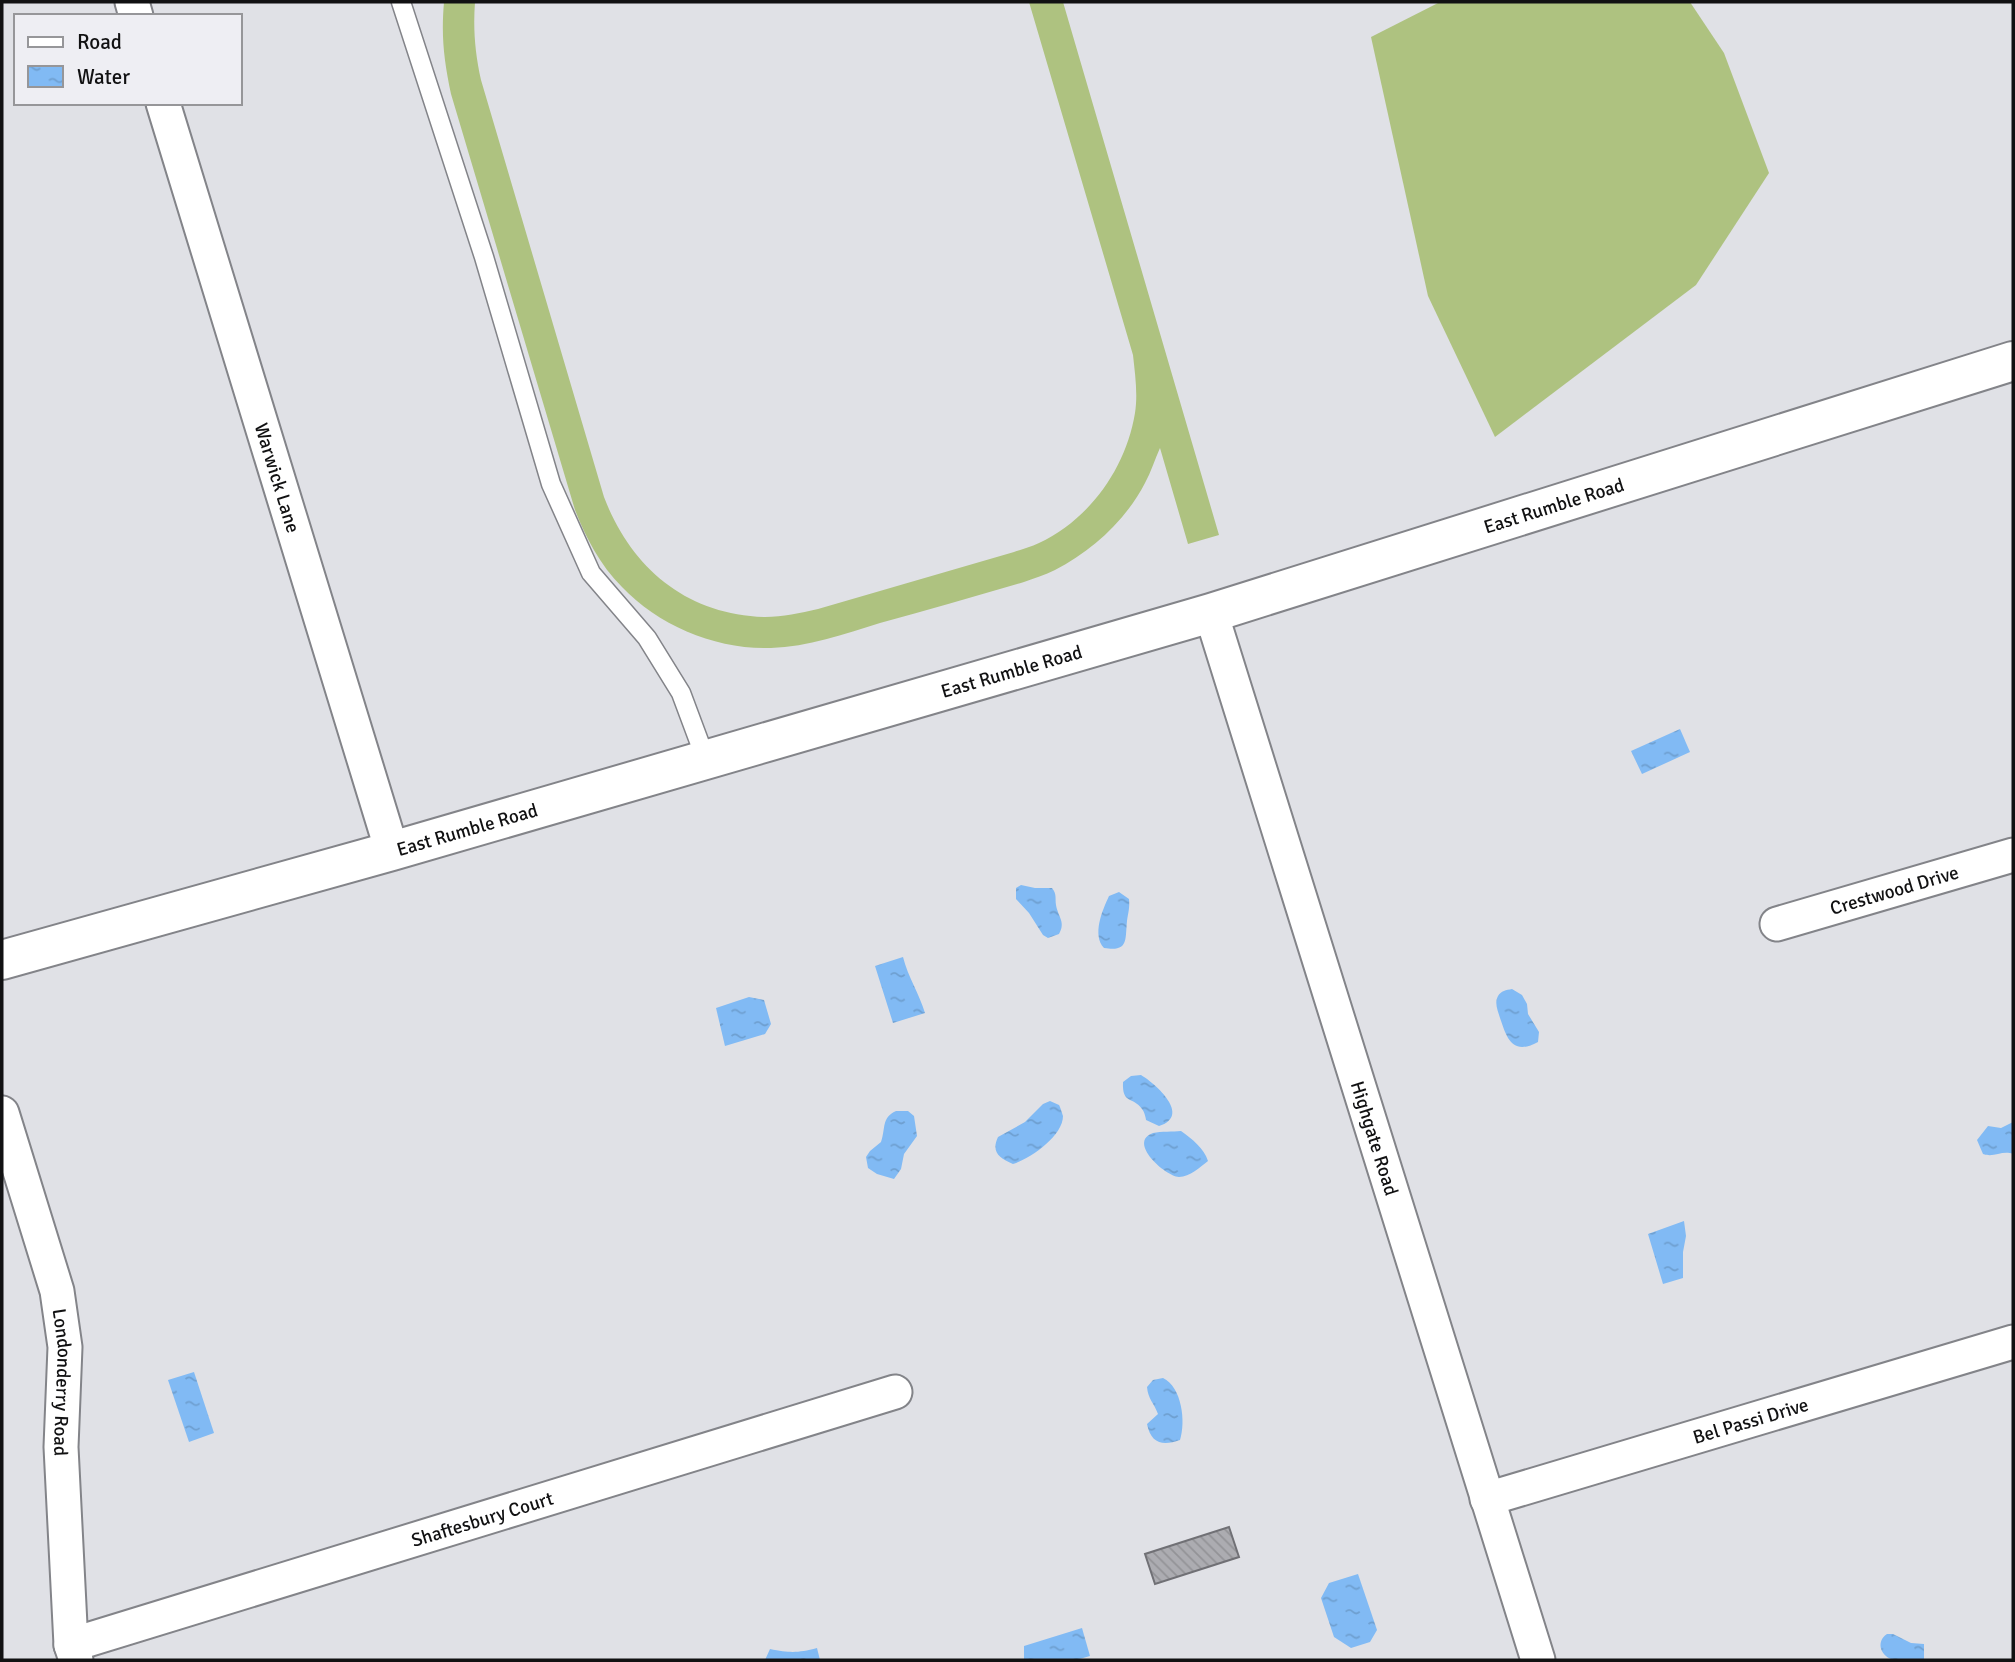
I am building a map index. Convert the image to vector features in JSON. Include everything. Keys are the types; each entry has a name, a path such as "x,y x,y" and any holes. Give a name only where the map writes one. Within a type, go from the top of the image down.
{"street":[{"name":"Warwick Lane","path":"164,105 392,851"},
{"name":"East Rumble Road","path":"2,960 392,851 1211,613 2013,361"},
{"name":"Highgate Road","path":"1211,613 1538,1660"},
{"name":"Crestwood Drive","path":"1777,924 2013,855"},
{"name":"Londonderry Road","path":"2,1113 57,1291 65,1347 61,1447 74,1653"},
{"name":"Bel Passi Drive","path":"1487,1499 2013,1342"},
{"name":"Shaftesbury Court","path":"74,1653 895,1392"}],"lane":[{"path":"401,2 484,257 551,484 591,573 647,638 681,694 706,760"}],"green space":[{"path":"444,2 475,2 475,41 481,80 604,497 615,522 630,545 646,566 665,583 687,597 737,614 772,617 818,609 1036,544 1074,520 1103,490 1123,453 1135,413 1133,355 1029,2 1063,2 1219,535 1188,544 1160,448 1137,497 1107,533 1069,562 1024,582 826,639 785,647 751,648 710,640 671,624 653,613 622,587 607,570 589,541 575,510 451,94 444,48"},
{"path":"1440,2 1690,2 1724,53 1769,173 1696,285 1495,437 1428,296 1371,37"}],"water":[{"path":"1680,729 1690,752 1642,774 1631,751"},
{"path":"1021,885 1052,888 1062,923 1059,934 1048,938 1043,935 1016,899 1016,888"},
{"path":"1119,892 1129,899 1124,943 1118,948 1104,948 1100,943 1098,930 1101,916 1109,896"},
{"path":"903,957 925,1013 893,1023 875,966"},
{"path":"1512,989 1522,995 1528,1014 1539,1032 1538,1042 1529,1046 1516,1046 1512,1043 1497,1010 1498,996"},
{"path":"749,997 764,1000 771,1024 765,1034 725,1046 716,1008"},
{"path":"1141,1075 1162,1092 1172,1108 1168,1121 1159,1126 1146,1120 1139,1105 1124,1094 1123,1082 1131,1076"},
{"path":"1050,1101 1059,1105 1063,1116 1062,1124 1052,1139 1036,1152 1013,1164 1000,1157 995,1147 998,1137 1025,1122 1043,1104"},
{"path":"896,1111 908,1111 914,1116 917,1136 904,1154 901,1169 894,1179 868,1168 866,1157 881,1142 886,1120"},
{"path":"2013,1122 2013,1154 1983,1154 1977,1140 1988,1126 2001,1128"},
{"path":"1181,1131 1201,1148 1208,1161 1191,1174 1179,1177 1158,1165 1146,1151 1144,1144 1146,1137 1153,1133"},
{"path":"1684,1221 1686,1236 1683,1278 1663,1284 1648,1234"},
{"path":"194,1372 214,1433 189,1442 168,1380"},
{"path":"1163,1378 1175,1389 1183,1424 1180,1440 1168,1443 1159,1442 1151,1436 1147,1424 1158,1414 1147,1387 1153,1380"},
{"path":"1358,1574 1377,1630 1370,1642 1351,1648 1334,1637 1321,1598 1329,1583"},
{"path":"1082,1628 1090,1656 1076,1660 1024,1660 1024,1646"},
{"path":"1887,1634 1893,1634 1911,1643 1924,1644 1924,1660 1898,1661 1886,1656 1881,1649 1881,1641"},
{"path":"817,1648 820,1660 765,1660 770,1649 794,1652"}],"building":[{"path":"1229,1527 1239,1557 1155,1584 1145,1554"}]}
